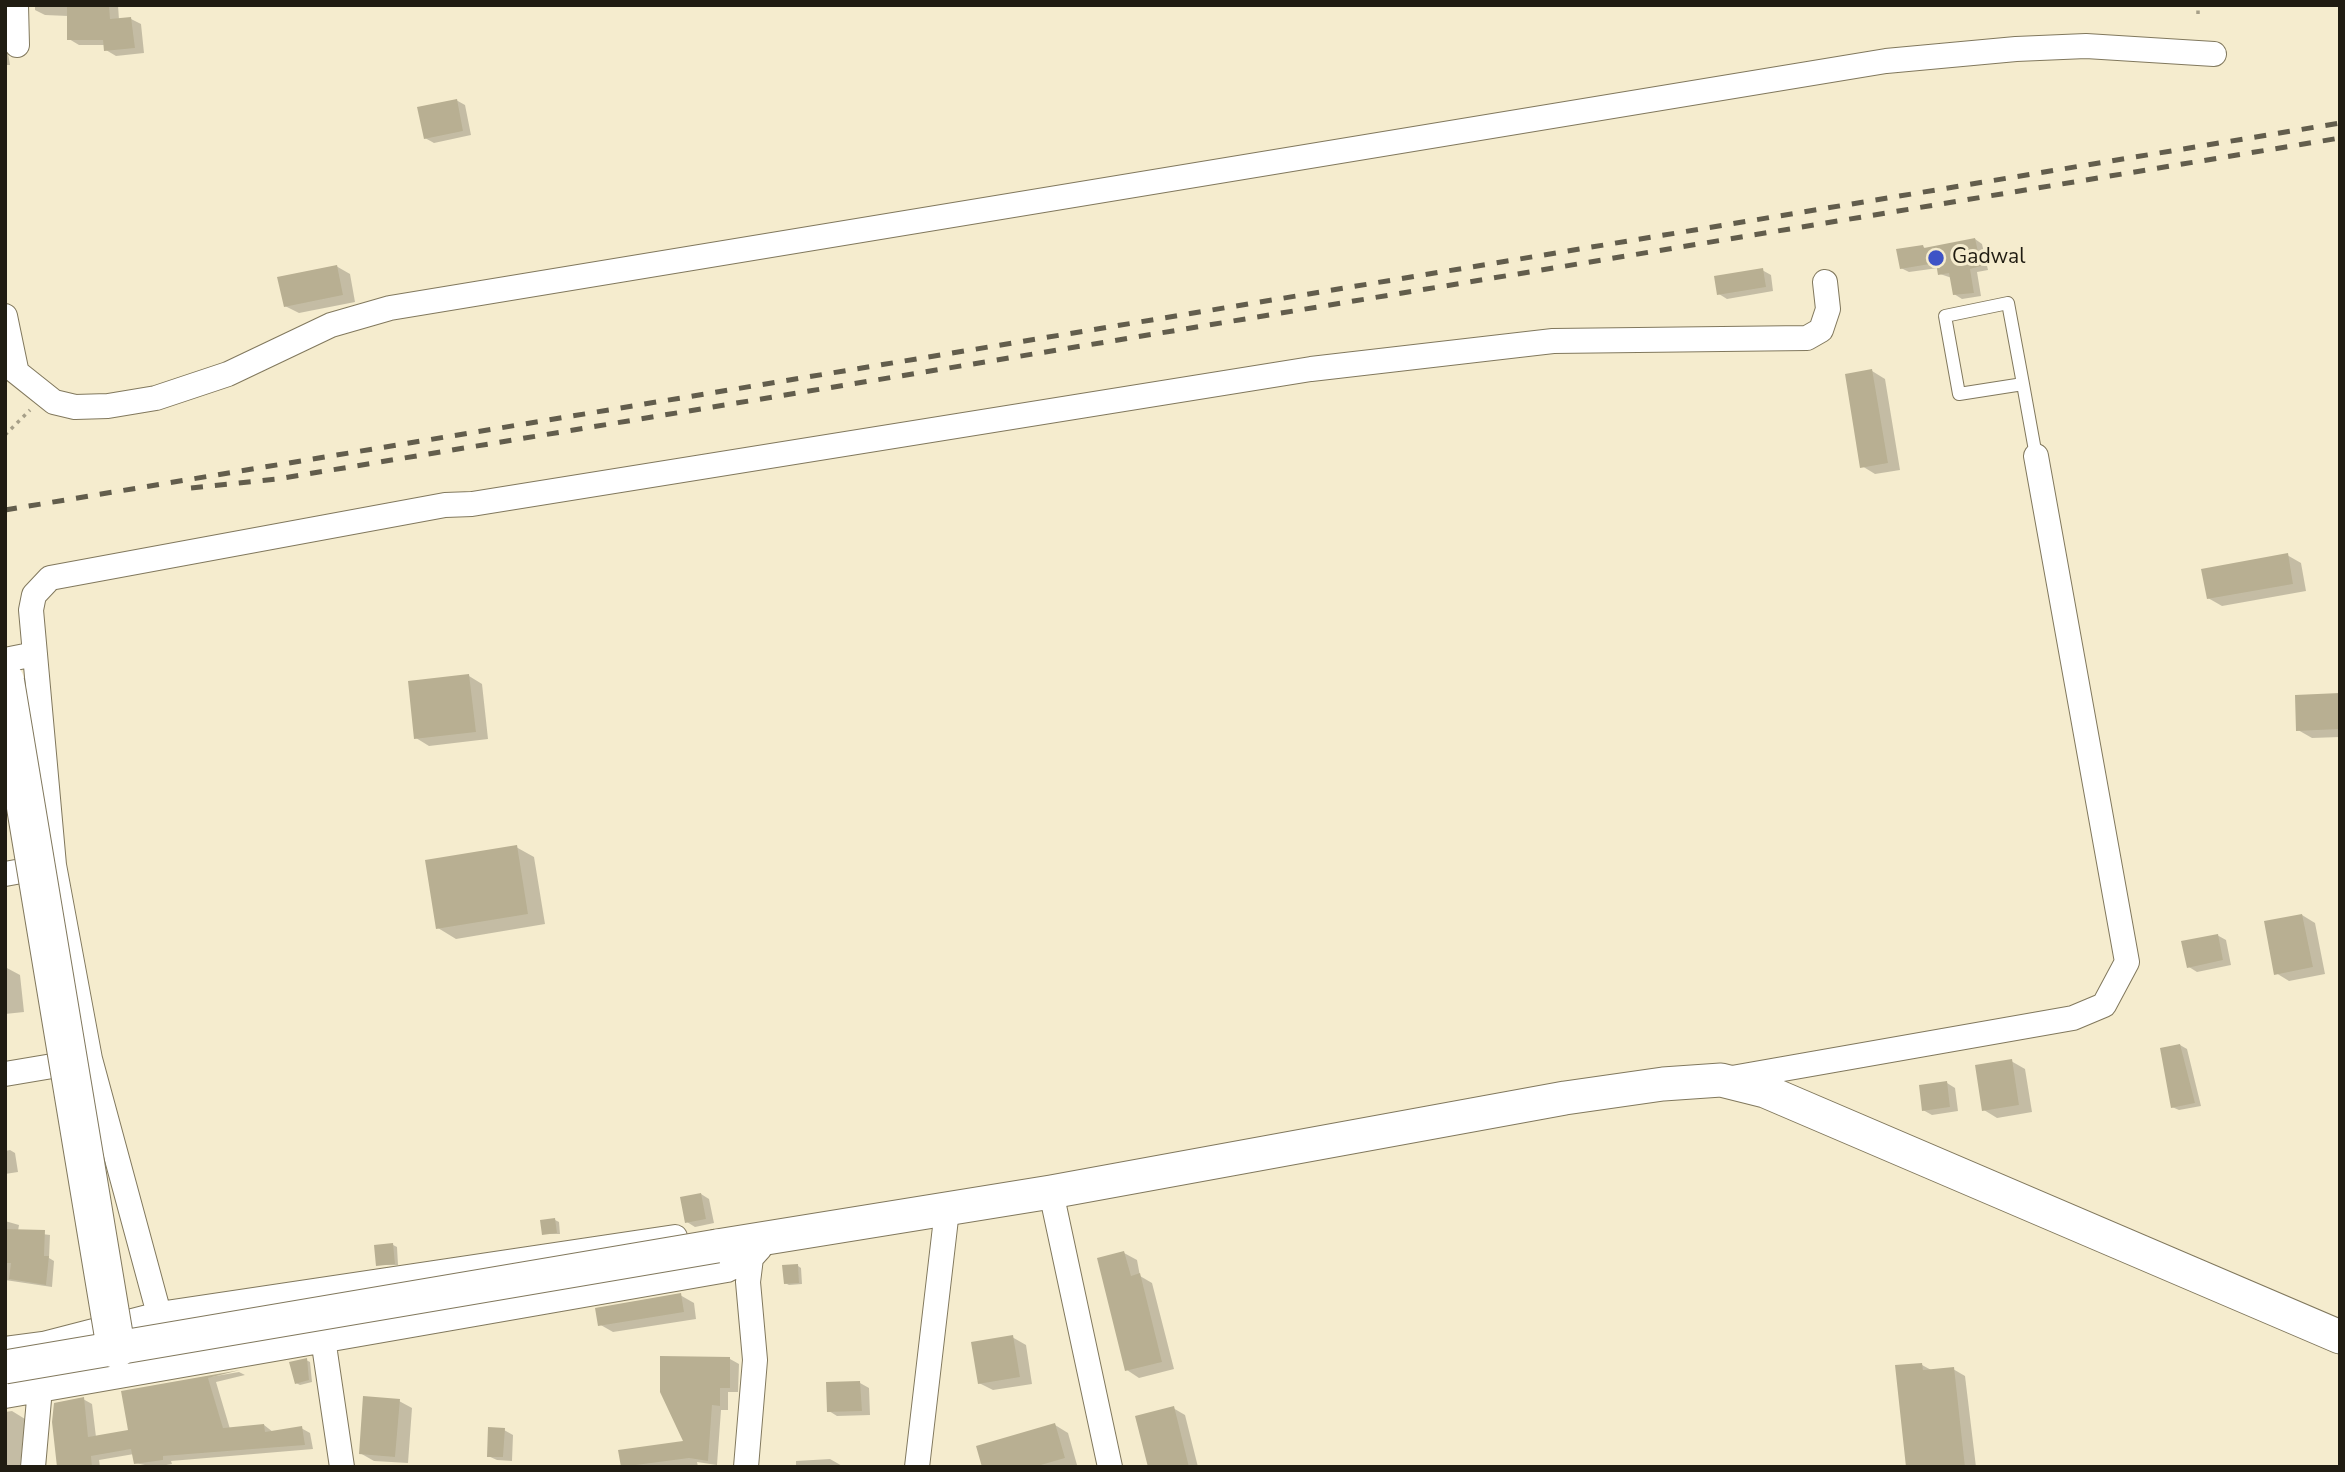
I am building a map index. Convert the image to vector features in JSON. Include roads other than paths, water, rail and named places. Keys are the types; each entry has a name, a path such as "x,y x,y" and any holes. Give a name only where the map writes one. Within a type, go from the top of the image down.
{"main road":[{"path":"5,681 116,1349"},
{"path":"5,1367 717,1246 762,1246 1565,1098 1663,1084 1721,1080 1765,1091 2340,1337"}],"street":[{"path":"16,5 17,45"},
{"path":"5,316 11,366 43,395 75,407 156,398 228,374 331,325 390,308 1885,61 2016,49 2086,46 2214,54"},
{"path":"159,1314 90,1059 54,865 31,610 34,595 50,578 179,557 445,505 472,505 1311,369 1553,341 1807,338 1821,330 1825,320 1828,309 1825,282"},
{"path":"1721,1080 2073,1018 2104,1005 2127,962 2036,456"},
{"path":"5,660 35,654"},
{"path":"5,874 54,865"},
{"path":"5,1074 90,1059"},
{"path":"1051,1192 1110,1467"},
{"path":"917,1467 947,1210"},
{"path":"5,1349 43,1344 159,1314 716,1231 745,1230 762,1246"},
{"path":"5,1396 727,1270 762,1246"},
{"path":"746,1467 755,1360 748,1282 762,1246"},
{"path":"315,1291 342,1467"},
{"path":"33,1467 43,1344"}],"lane":[{"path":"2023,384 1959,394 1945,316 2008,303 2023,384 2036,456"}],"railway":[{"path":"5,510 2340,123"},
{"path":"191,488 277,479 2340,138"}],"place":[{"name":"Gadwal","path":"1936,258"}]}
